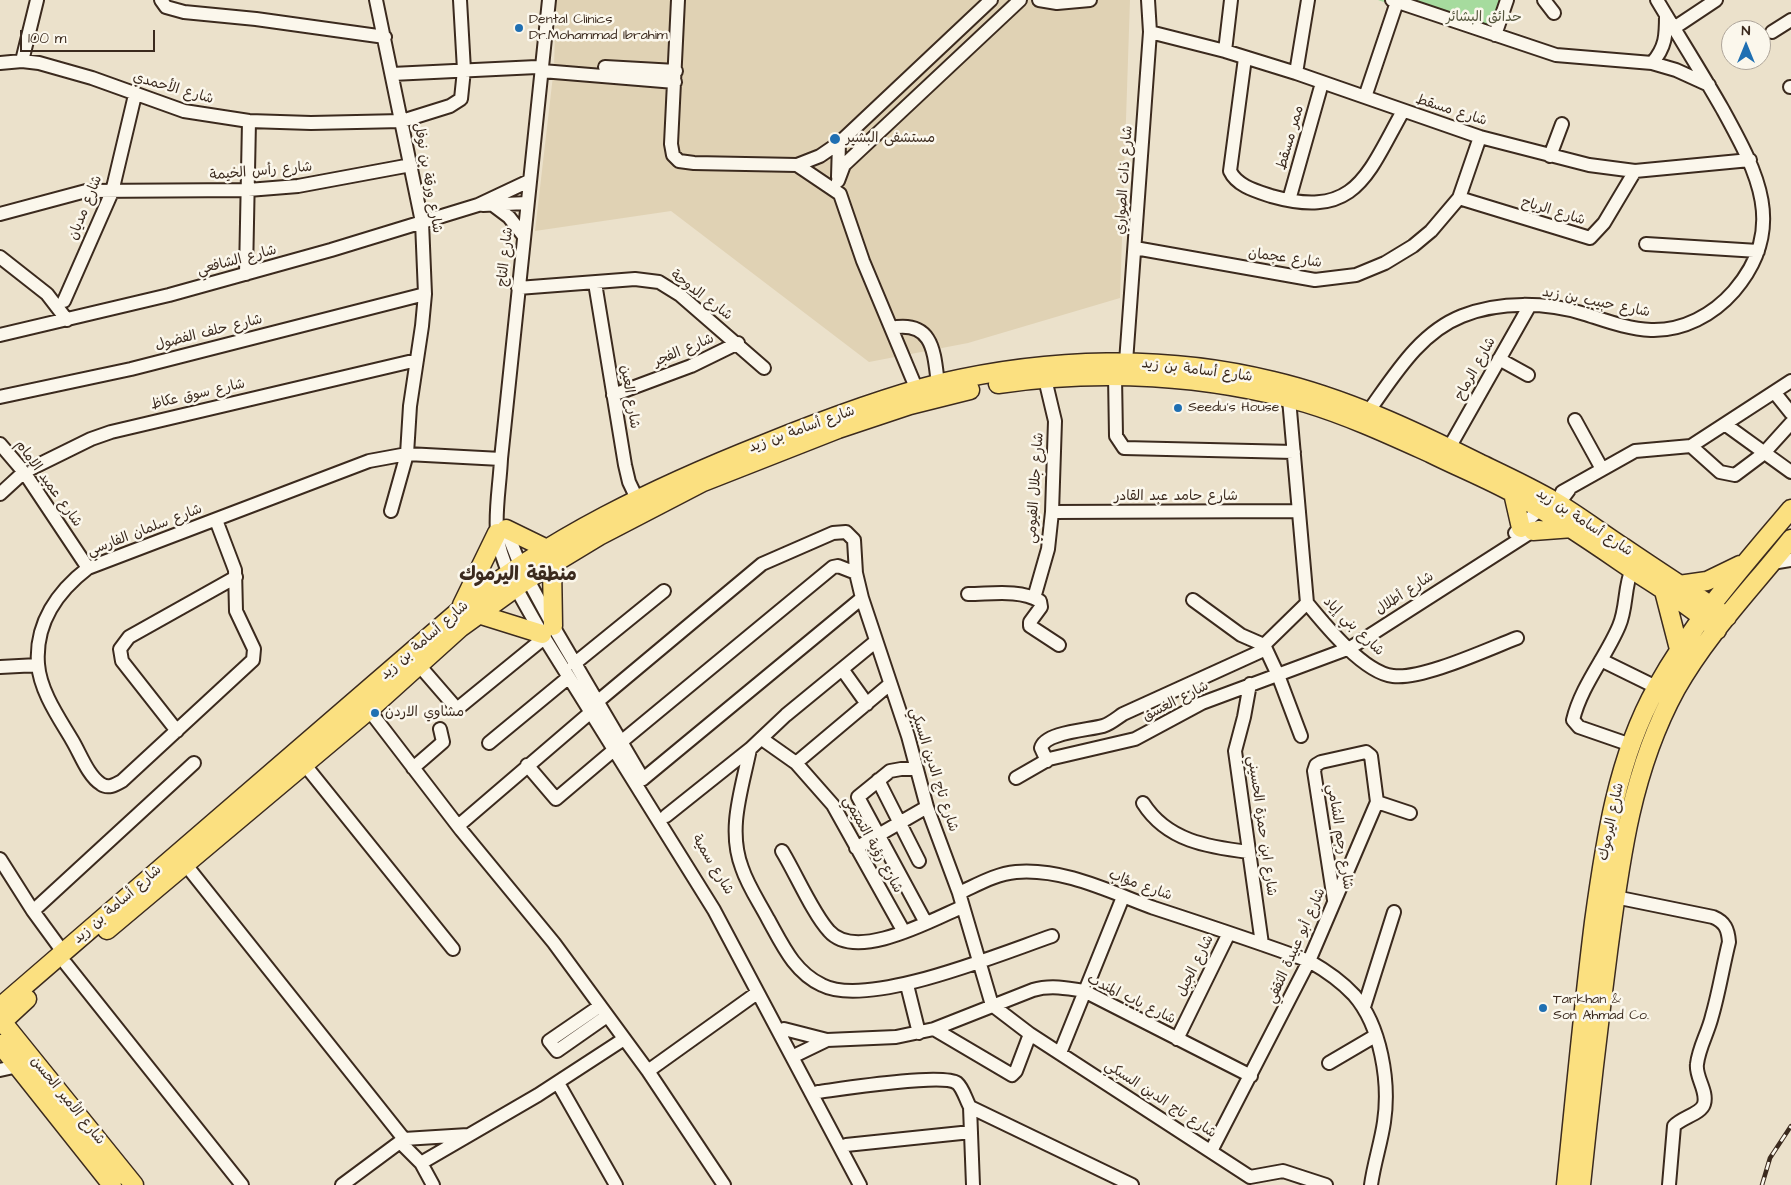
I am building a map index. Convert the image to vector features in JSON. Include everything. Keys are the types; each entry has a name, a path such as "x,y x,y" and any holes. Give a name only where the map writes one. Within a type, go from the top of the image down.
{"highway":[{"name":"شارع أسامة بن زيد","path":"5,1023 64,958 460,610 705,468 780,437 938,384 1032,368 1071,364 1120,369 1226,386 1289,399 1393,436 1513,493 1554,503 1573,528 1632,569 1672,588"},
{"name":"شارع أسامة بن زيد","path":"640,506 910,405 982,387 1120,369 1225,372 1272,380 1322,395 1368,412 1449,448 1554,503 1722,623"},
{"path":"1513,493 1527,530 1573,528"},
{"name":"شارع اليرموك","path":"1581,1185 1603,920 1616,797 1631,745 1656,687 1679,650 1747,561 1791,509"},
{"path":"460,610 500,526 549,557 546,633 478,614"},
{"name":"شارع اليرموك","path":"1566,1185 1603,920 1615,897 1630,809 1637,782 1655,734 1676,690 1722,623 1791,539"},
{"path":"1679,650 1672,588 1707,581 1747,561"},
{"name":"شارع أسامة بن زيد","path":"64,958 186,864 305,765 519,576"},
{"name":"شارع الأمير الحسن","path":"5,1023 18,1066 112,1185"},
{"name":"شارع الأمير الحسن","path":"5,1023 127,1183"},
{"path":"97,1166 98,1185"}],"street":[{"path":"22,61 37,0"},
{"path":"161,0 166,8 184,12 256,19 385,37"},
{"name":"شارع ورقة بن نوفل","path":"376,0 422,222 425,294 410,406 407,454 391,511"},
{"path":"460,0 464,70"},
{"name":"شارع التاج","path":"519,576 500,526 501,460 549,0"},
{"path":"678,0 671,144 673,154 679,161 770,166 797,165 820,156 839,143 991,0"},
{"path":"838,181 844,165 1020,0"},
{"path":"1038,0 1065,3 1090,0"},
{"name":"شارع ذات الصواري","path":"1148,0 1150,32 1135,248 1120,369 1116,436 1124,448 1294,452"},
{"path":"1225,51 1231,0"},
{"path":"1296,73 1308,0"},
{"path":"1495,35 1507,0"},
{"path":"1544,0 1554,13"},
{"name":"شارع حبيب بن زيد","path":"1368,412 1411,353 1436,331 1461,316 1503,305 1530,305 1583,313 1633,328 1666,329 1692,322 1711,312 1726,300 1742,280 1758,251 1763,224 1760,188 1750,160 1709,85 1657,0"},
{"path":"1674,28 1716,0"},
{"path":"1365,97 1394,1 1556,54 1652,63 1676,70 1709,85"},
{"path":"1652,63 1665,43 1666,14"},
{"path":"1772,32 1791,20"},
{"name":"شارع مسقط","path":"1150,32 1225,51 1296,73 1480,137 1589,165 1635,171 1750,160"},
{"path":"1244,58 1230,171 1240,183 1252,190 1288,200 1317,202 1345,196 1358,186 1403,111"},
{"name":"شارع الأحمدي","path":"0,63 22,61 39,63 92,78 184,111 249,121 311,123 402,121 458,103 463,90 464,70"},
{"path":"392,74 541,67 675,77"},
{"name":"ممر مسقط","path":"1288,200 1322,83"},
{"name":"شارع مديان","path":"42,326 54,299 112,192 135,95"},
{"path":"246,274 249,121"},
{"path":"1550,156 1562,124"},
{"name":"شارع عجمان","path":"1135,248 1292,278 1315,280 1336,279 1356,275 1385,263 1413,246 1431,231 1459,198 1480,137"},
{"path":"839,143 837,166 840,194 863,261 917,390"},
{"name":"شارع رأس الخيمة","path":"0,214 80,192 248,190 307,185 411,165"},
{"path":"797,165 840,194"},
{"name":"شارع الرياح","path":"1459,198 1590,238 1604,223 1635,171"},
{"name":"شارع الشافعي","path":"0,335 67,320 246,274 478,205 529,181"},
{"name":"شارع الشافعي","path":"478,205 527,203"},
{"path":"493,205 509,217 523,235"},
{"path":"1646,244 1758,251"},
{"path":"0,257 54,299 81,316"},
{"name":"شارع الدوحة","path":"518,288 635,279 659,282 680,295 738,343 764,368"},
{"name":"شارع العين","path":"595,283 625,465 640,506"},
{"name":"شارع حلف الفضول","path":"0,397 131,369 425,294"},
{"path":"54,299 67,320"},
{"name":"شارع الرماح","path":"1449,448 1530,305"},
{"path":"891,328 912,328 925,335 931,342 938,384"},
{"name":"شارع الفجر","path":"613,395 691,366 738,343"},
{"name":"شارع سوق عكاظ","path":"0,494 24,472 82,443 111,432 417,360"},
{"path":"1499,360 1528,375"},
{"name":"شارع جلال الفيومي","path":"1045,379 1055,421 1052,512 1048,550 1034,598 1040,601 1040,607 1030,622 1030,626 1059,645"},
{"path":"1791,381 1691,446 1720,472 1730,476 1741,472 1763,454 1791,423"},
{"path":"1775,393 1791,413"},
{"name":"شارع بني إياد","path":"1289,399 1308,603 1350,648 1374,669 1392,676 1402,677 1434,668 1517,638"},
{"path":"1575,420 1602,470"},
{"path":"1726,425 1763,454 1791,472"},
{"name":"شارع عميد الإمام","path":"0,444 24,472 88,568"},
{"name":"شارع أطلال","path":"1350,648 1527,530 1554,503 1602,470 1640,449 1691,446"},
{"name":"شارع سلمان الفارسي","path":"216,520 236,577 236,612 254,649 253,660 122,781 109,787 100,784 63,726 46,694 38,665 42,631 49,608 72,580 88,568 369,461 407,454 501,460"},
{"name":"شارع حامد عبد القادر","path":"1052,512 1299,512"},
{"name":"شارع تاج الدين السبكي","path":"594,707 764,563 840,531 851,535 854,540 856,573 875,642 890,684 927,807 959,893 992,1005 1060,1054 1212,1151 1249,1181"},
{"path":"1772,563 1791,560"},
{"path":"527,765 556,799 833,567 838,566 856,573"},
{"path":"1631,745 1579,727 1573,721 1580,702 1622,617 1626,584 1632,569"},
{"name":"شارع سمية","path":"519,576 569,677 594,707"},
{"path":"177,731 122,661 120,649 129,637 236,577"},
{"path":"574,664 664,591"},
{"path":"968,594 1014,593 1034,598"},
{"path":"643,779 862,598"},
{"path":"1193,600 1241,636 1265,647 1302,736"},
{"path":"1047,761 1041,748 1047,741 1067,732 1105,726 1123,714 1265,647 1308,603"},
{"path":"418,664 457,709 546,633"},
{"name":"شارع سمية","path":"546,633 574,664 594,707 714,910 860,1185"},
{"path":"666,816 750,749 786,715 875,642"},
{"name":"شارع الغسق","path":"1016,778 1047,761 1135,739 1202,702 1350,648"},
{"path":"1601,660 1656,687"},
{"path":"0,666 38,665"},
{"path":"842,669 867,704"},
{"path":"489,743 569,677"},
{"path":"796,763 890,684"},
{"name":"شارع ابن حمزة الحسيني","path":"1250,684 1235,750 1262,944"},
{"path":"458,826 594,707"},
{"path":"368,710 458,826 546,933 648,1071 724,1185"},
{"path":"413,768 443,742 440,729"},
{"name":"شارع رؤبة التميمي","path":"762,739 796,763 833,805 904,932"},
{"name":"شارع سمية","path":"618,746 643,779 728,922 868,1185"},
{"path":"750,749 736,810 736,849 752,889 788,955 807,976 834,990 868,990 907,985 1052,936"},
{"name":"شارع رجم الشامي","path":"1334,900 1314,771 1316,765 1321,762 1366,752 1371,756 1377,802"},
{"path":"33,911 194,763"},
{"path":"305,765 453,950"},
{"path":"916,769 895,769 858,797 926,922"},
{"path":"878,780 920,861"},
{"path":"1377,802 1410,813"},
{"name":"شارع أبو عبيدة الثقفي","path":"1212,1151 1309,961 1377,802"},
{"path":"1143,803 1155,819 1176,835 1197,843 1249,852"},
{"path":"856,848 927,807"},
{"path":"782,850 830,933 845,941 854,942 904,932 962,908"},
{"path":"0,859 64,958 242,1185"},
{"path":"186,864 421,1163 433,1185"},
{"name":"شارع مؤاب","path":"959,893 992,878 1015,872 1027,872 1084,881 1123,897 1309,961 1340,982 1364,1008"},
{"path":"1060,1054 1123,897"},
{"path":"1615,897 1713,917 1726,926 1728,933 1729,942 1712,1018 1699,1052 1696,1066 1704,1095 1704,1104 1696,1113 1687,1116 1674,1126 1669,1185"},
{"path":"1371,1185 1374,1161 1384,1122 1384,1071 1375,1036 1364,1008 1394,912"},
{"name":"شارع الجبل","path":"1177,1039 1229,933"},
{"path":"907,985 919,1033"},
{"name":"شارع باب المندب","path":"827,1040 896,1037 919,1033 934,1029 1041,987 1084,991 1251,1076"},
{"path":"648,1071 757,993"},
{"path":"784,1029 827,1040"},
{"path":"934,1029 1012,1075 1016,1071 1030,1034"},
{"path":"1329,1063 1375,1036"},
{"path":"421,1163 558,1083 624,1039"},
{"path":"798,1054 827,1040"},
{"path":"0,1070 18,1066"},
{"path":"818,1092 940,1079 957,1084 970,1107 973,1185"},
{"path":"558,1083 616,1185"},
{"path":"970,1107 1132,1185"},
{"path":"846,1144 971,1132"},
{"path":"342,1185 402,1141 471,1135"},
{"path":"1249,1181 1283,1171 1326,1185"}],"shaded area":[{"name":"مستشفى البشير","path":"556,0 1130,0 1120,298 968,343 869,362 671,211 535,231 554,67"}],"green space":[{"name":"حدائق البشائر","path":"1378,0 1508,0 1497,41"}],"railway":[{"path":"1762,1185 1770,1158 1791,1126"}],"place":[{"name":"Dental Clinics Dr.Mohammad Ibrahim","path":"519,28"},
{"name":"مستشفى البشير","path":"835,139"},
{"name":"Seedu's House","path":"1178,408"},
{"name":"مشاوي الاردن","path":"375,713"},
{"name":"Tarkhan & Son Ahmad Co.","path":"1543,1008"}],"district":[{"name":"منطقة اليرموك","path":"518,576"}]}
